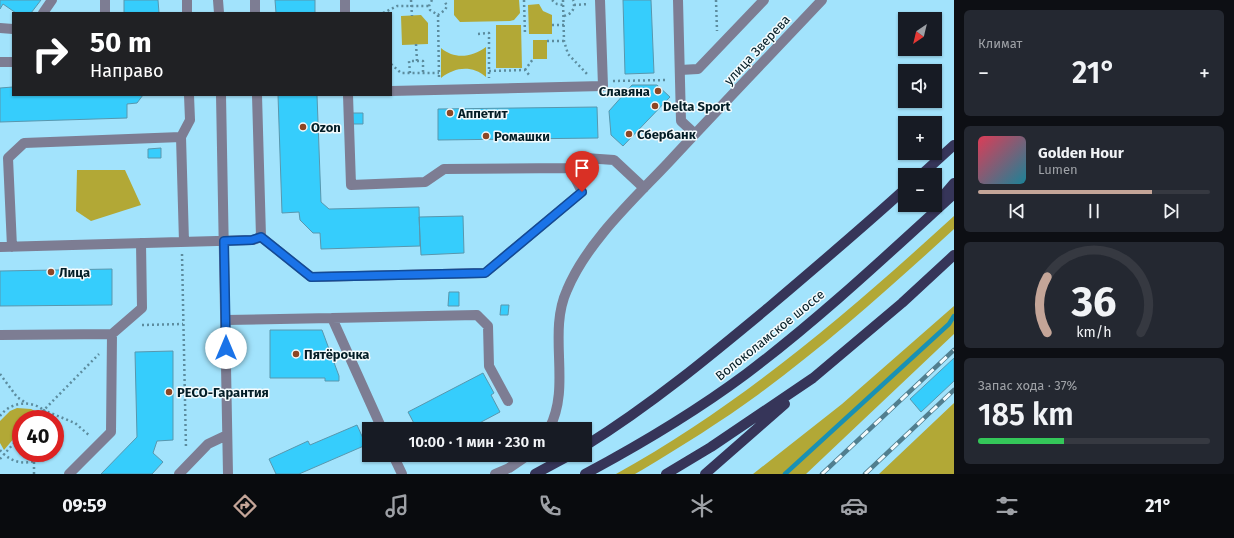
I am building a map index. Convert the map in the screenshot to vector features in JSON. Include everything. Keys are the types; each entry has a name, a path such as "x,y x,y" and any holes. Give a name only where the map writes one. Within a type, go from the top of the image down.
{"main road":[{"path":"929,168 954,145"},
{"path":"918,226 954,183"},
{"name":"Волоколамское шоссе","path":"585,474 637,446 687,415 746,374 812,320 954,194"},
{"path":"592,442 621,423 686,376 898,195"},
{"path":"705,474 954,256"},
{"path":"666,474 711,447 813,378"},
{"path":"535,474 557,462"}],"street":[{"path":"44,12 52,0"},
{"path":"105,0 105,12"},
{"path":"187,0 187,12"},
{"path":"218,0 219,12"},
{"path":"255,0 255,12"},
{"path":"345,0 345,12"},
{"path":"392,91 603,86 600,0"},
{"path":"678,0 681,121 695,134"},
{"path":"680,70 698,69 764,0"},
{"name":"улица Зверева","path":"552,422 559,398 559,326 566,292 579,267 600,237 644,188 822,0"},
{"path":"0,28 12,29"},
{"path":"0,62 12,62"},
{"path":"183,242 181,136 190,120 189,96"},
{"path":"221,96 228,474"},
{"path":"257,96 261,237 311,277 485,273 582,192 570,168"},
{"path":"348,96 351,185 425,182 444,169 570,168 585,158 614,160 644,188"},
{"path":"12,247 8,158 24,144 181,136"},
{"path":"0,247 252,240 261,237"},
{"path":"69,474 99,446 111,432 112,338 122,325 142,308 142,242"},
{"path":"226,320 477,315 488,326 489,366 508,401"},
{"path":"332,318 379,422"},
{"path":"0,335 112,338"},
{"path":"179,474 208,444 227,435"},
{"path":"396,462 402,474"},
{"path":"495,474 509,468 518,462"}],"path":[{"path":"411,0 412,16"},
{"path":"429,6 432,0"},
{"path":"438,15 445,10 447,6 444,0"},
{"path":"524,0 525,34"},
{"path":"552,0 563,5"},
{"path":"564,16 572,12 574,8 573,0"},
{"path":"716,0 716,32 726,40"},
{"path":"385,12 397,6 429,6"},
{"path":"429,6 430,10 438,15"},
{"path":"438,15 439,90"},
{"path":"552,25 564,25"},
{"path":"478,34 488,33 490,89"},
{"path":"547,41 564,41"},
{"path":"416,44 417,61"},
{"path":"525,70 533,59"},
{"path":"410,73 410,61 423,61 423,73"},
{"path":"392,65 401,73 439,73"},
{"path":"489,71 525,70 542,87"},
{"path":"183,242 186,455"},
{"path":"122,325 183,324"},
{"path":"0,416 8,408 16,404 26,403 35,405 43,410 112,338"},
{"path":"0,374 17,397 26,403"},
{"path":"64,419 75,423 99,446"},
{"path":"0,459 12,446"},
{"path":"0,450 4,455 12,459"},
{"path":"34,462 34,474"}],"shaded area":[{"path":"454,0 519,0 520,13 514,20 510,21 460,22 454,15"},
{"path":"539,4 543,11 552,15 552,34 529,34 528,5"},
{"path":"421,15 428,23 428,44 402,45 401,16"},
{"path":"496,25 521,25 522,68 496,68"},
{"path":"533,40 547,40 547,59 533,59"},
{"path":"486,47 486,77 481,73 464,69 446,74 441,78 441,48 446,52 458,56 464,56 475,53"},
{"path":"77,170 125,170 141,205 91,221 76,211"},
{"path":"954,216 954,229 859,314 785,375 716,424 642,470 635,474 616,474 707,418 792,355 834,322"},
{"path":"954,306 954,334 806,474 753,474 842,404"},
{"path":"954,403 954,474 879,474"},
{"path":"17,408 33,410 12,410"},
{"path":"12,410 12,441 4,450 0,443 0,421"}],"building":[{"path":"0,0 41,0 32,12 15,12 3,4 0,9"},
{"path":"124,0 158,0 159,12 124,12"},
{"path":"275,0 315,0 315,12 276,12"},
{"path":"623,0 651,0 654,73 625,74"},
{"path":"632,85 657,85 670,97 623,146 611,135 609,111"},
{"path":"12,87 12,96 142,96 137,103 127,104 127,118 0,122 0,88"},
{"path":"278,96 317,96 321,202 329,209 419,207 420,246 321,249 320,233 313,233 300,220 299,212 282,213"},
{"path":"597,107 598,138 438,140 438,109"},
{"path":"352,113 363,113 363,124 352,124"},
{"path":"161,148 161,158 148,158 148,149"},
{"path":"463,216 464,253 421,255 419,217"},
{"path":"112,269 112,305 0,306 0,271"},
{"path":"449,292 459,292 459,306 448,306"},
{"path":"501,305 509,305 508,315 500,315"},
{"path":"270,330 322,330 339,376 339,381 325,381 325,378 270,378"},
{"path":"173,351 173,440 157,441 153,453 163,462 152,474 101,474 137,437 135,352"},
{"path":"954,358 954,381 921,412 910,399"},
{"path":"483,373 494,393 491,395 500,412 481,422 413,422 408,412"},
{"path":"357,425 362,436 362,447 299,474 276,474 269,459 308,441 310,445"}],"waterway":[{"path":"785,474 949,324 954,316"}],"railway":[{"path":"822,474 954,350"},
{"path":"865,474 954,390"}],"place":[{"name":"Славяна","path":"658,91"},
{"name":"Delta Sport","path":"655,106"},
{"name":"Аппетит","path":"450,113"},
{"name":"Ozon","path":"303,127"},
{"name":"Сбербанк","path":"629,134"},
{"name":"Ромашки","path":"486,136"},
{"name":"Лица","path":"51,272"},
{"name":"Пятёрочка","path":"296,354"},
{"name":"РЕСО-Гарантия","path":"169,392"}],"route":[{"path":"226,348 224,241 252,240 261,237 311,277 485,273 582,192"}]}
